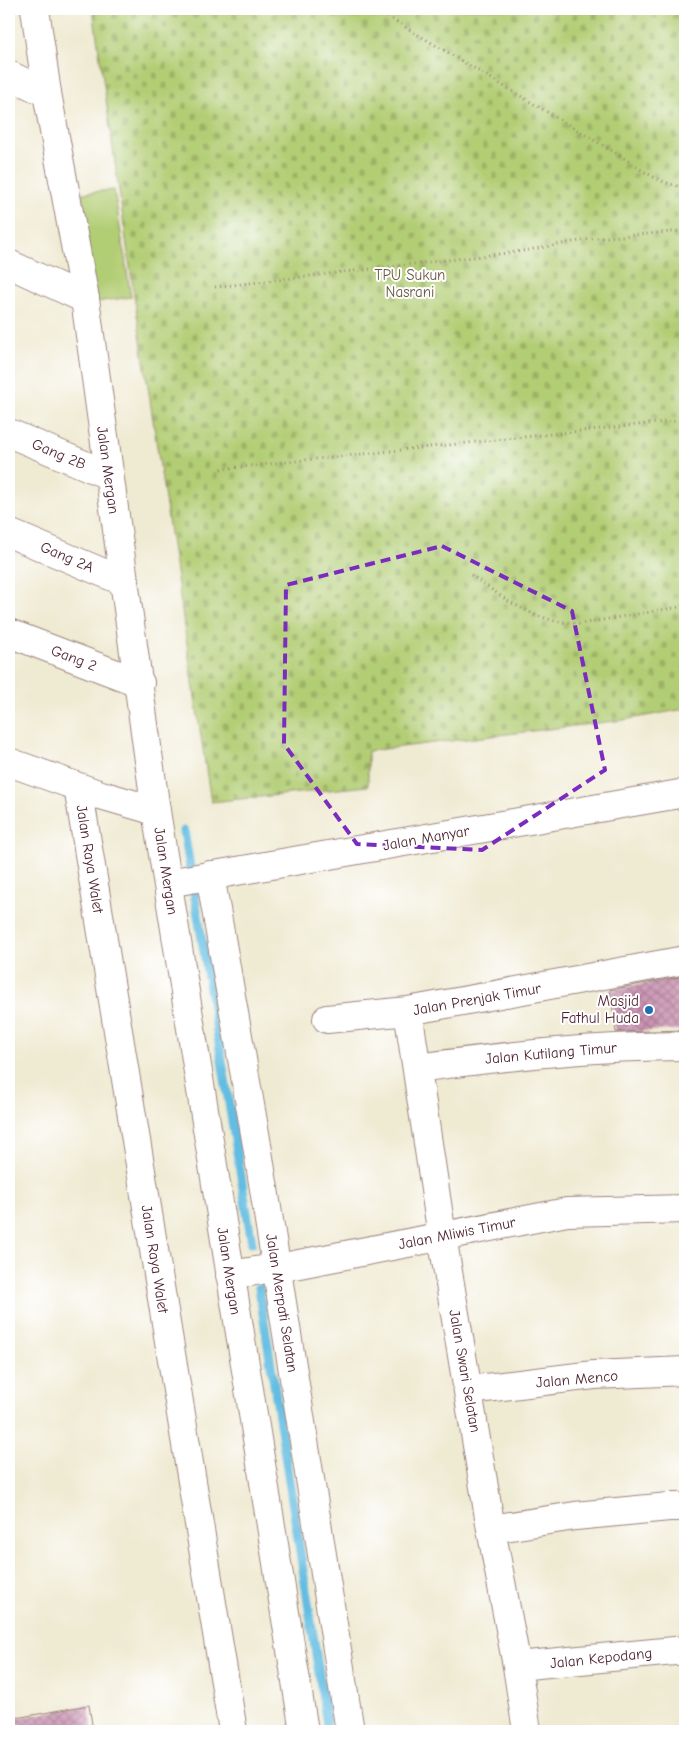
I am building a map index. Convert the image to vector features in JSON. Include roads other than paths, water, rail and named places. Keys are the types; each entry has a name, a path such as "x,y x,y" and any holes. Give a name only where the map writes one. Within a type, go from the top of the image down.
{"street":[{"name":"Jalan Mergan","path":"35,9 47,93 85,299 108,475 140,683 156,811 189,879 230,1275 304,1731"},
{"path":"9,75 47,93"},
{"path":"9,264 85,299"},
{"name":"Gang 2B","path":"9,433 108,475"},
{"name":"Gang 2A","path":"9,533 125,582"},
{"name":"Gang 2","path":"9,633 140,683"},
{"path":"9,762 78,787 156,811"},
{"name":"Jalan Raya Walet","path":"78,787 233,1731"},
{"name":"Jalan Manyar","path":"189,879 685,793"},
{"name":"Jalan Merpati Selatan","path":"189,879 276,1268 350,1731"},
{"name":"Jalan Prenjak Timur","path":"327,1019 408,1011 685,960"},
{"name":"Jalan Swari Selatan","path":"408,1011 442,1236 527,1731"},
{"name":"Jalan Kutilang Timur","path":"417,1068 522,1054 638,1046 685,1046"},
{"name":"Jalan Mliwis Timur","path":"230,1275 276,1268 566,1212 685,1209"},
{"name":"Jalan Menco","path":"469,1390 594,1375 685,1371"},
{"path":"491,1529 576,1516 685,1507"},
{"name":"Jalan Kepodang","path":"517,1666 685,1650"}],"waterway":[{"path":"184,831 252,1243"},
{"path":"259,1288 328,1731"}],"place":[{"name":"Masjid Fathul Huda","path":"649,1010"}],"park label":[{"name":"TPU Sukun Nasrani","path":"410,284"}]}
